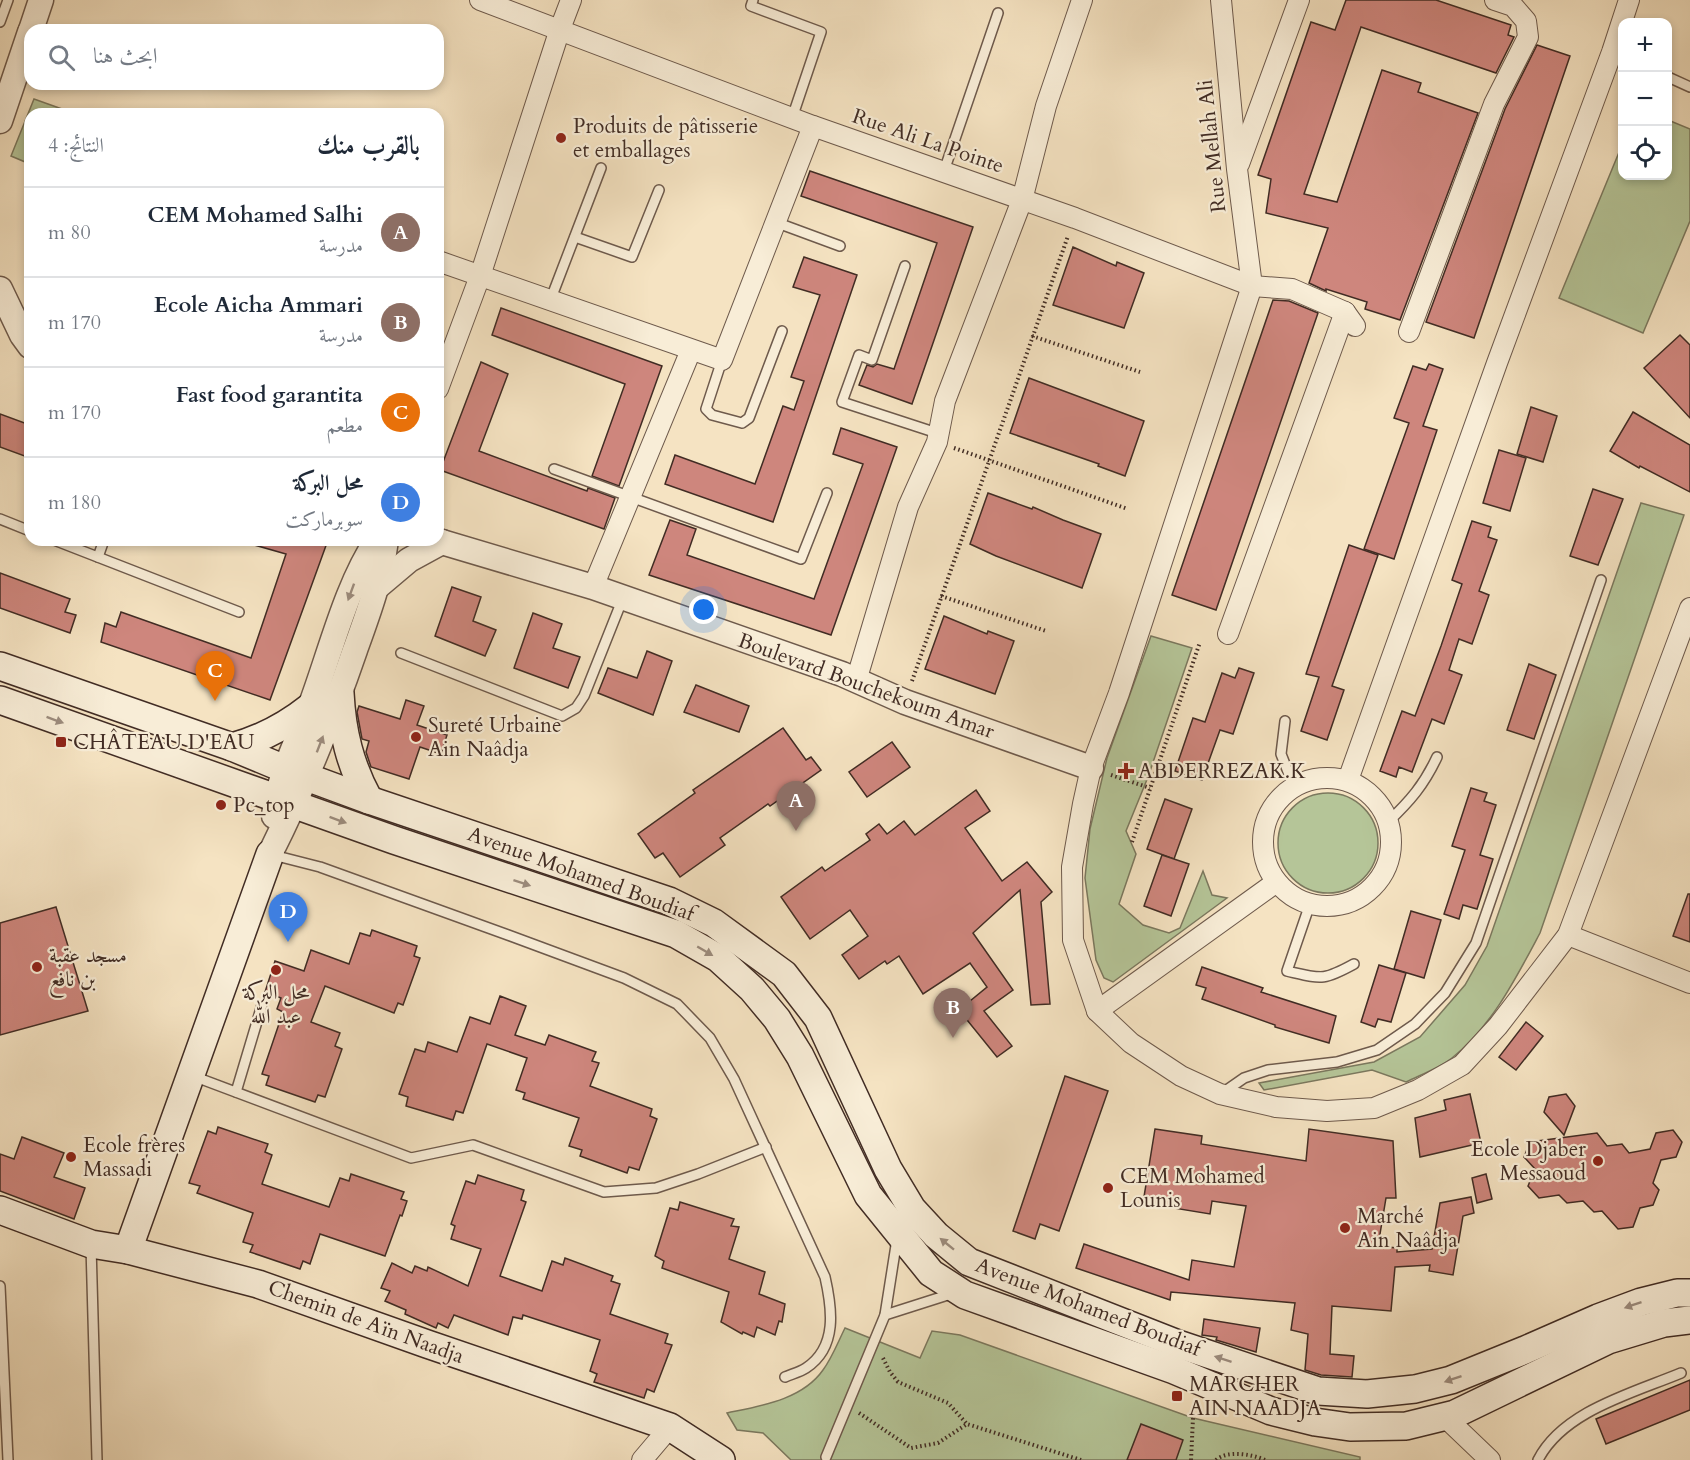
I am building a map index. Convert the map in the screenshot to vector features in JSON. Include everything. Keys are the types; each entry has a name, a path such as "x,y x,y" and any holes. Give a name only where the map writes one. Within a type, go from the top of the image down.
{"main road":[{"name":"Avenue Mohamed Boudiaf","path":"0,666 232,747 369,800 669,901 714,923 784,974 818,1018 888,1169 912,1209 936,1235 969,1262 1178,1344 1318,1391 1367,1394 1415,1389 1451,1380 1641,1302 1677,1293 1690,1293"},
{"path":"340,693 345,738 358,780 369,800"},
{"name":"Avenue Mohamed Boudiaf","path":"0,700 394,840 676,934 718,958 752,989 777,1019 805,1066 868,1195 931,1274 959,1291 1007,1311 1174,1370 1282,1414 1350,1427 1406,1426 1455,1414 1608,1340 1664,1323 1690,1320"},
{"path":"232,747 281,728 310,707"},
{"path":"128,1250 270,854"},
{"name":"Chemin de Aïn Naadja","path":"0,1210 91,1244 128,1250 258,1284 670,1427 722,1460"}],"street":[{"path":"32,24 41,0"},
{"name":"Rue Ali La Pointe","path":"480,0 813,126 1075,218 1252,286 1292,289 1350,319 1228,634"},
{"path":"444,373 480,276 571,0"},
{"path":"856,681 908,507 938,438 945,401 1022,200 1046,106 1082,0"},
{"name":"Rue Mellah Ali","path":"1221,0 1252,286"},
{"path":"1238,169 1299,0"},
{"path":"1409,332 1494,104 1528,38 1526,21 1513,6 1495,0"},
{"path":"1348,780 1497,363 1617,54 1629,0"},
{"path":"0,121 24,49"},
{"path":"444,263 722,360 813,126"},
{"path":"1252,286 1119,693 1091,768 1072,867 1073,940 1097,1011 1131,1043 1181,1076 1220,1094 1276,1107 1327,1111 1374,1108 1418,1090 1462,1065 1498,1026 1568,935 1690,608"},
{"path":"0,289 24,338"},
{"path":"593,587 691,350"},
{"name":"Boulevard Bouchekoum Amar","path":"444,543 593,587 842,674 905,702 1091,768"},
{"path":"270,854 296,773 310,707 360,569 373,546"},
{"path":"296,773 340,693 377,587 385,546"},
{"path":"377,587 431,546"},
{"path":"1329,777 1348,780 1375,799 1388,822 1391,852 1386,870 1373,888 1357,900 1336,906 1319,907 1298,900 1275,883 1262,846 1267,818 1277,801 1294,787 1313,779 1329,777"},
{"path":"1097,1011 1275,883"},
{"path":"1568,935 1621,958 1690,983"},
{"path":"1445,1417 1490,1460"},
{"path":"642,1460 670,1427"}],"lane":[{"path":"0,22 8,0"},
{"path":"753,0 751,6 821,32 792,118"},
{"path":"944,171 998,13"},
{"path":"1672,79 1690,87"},
{"path":"550,301 602,168"},
{"path":"575,237 632,257 659,190"},
{"path":"775,222 840,246"},
{"path":"905,266 872,360 859,355 842,402 938,438"},
{"path":"722,360 706,409 712,415 742,423 749,418 782,331"},
{"path":"554,470 801,559 827,493"},
{"path":"0,519 24,529"},
{"path":"70,546 239,612"},
{"path":"98,557 102,546"},
{"path":"1220,1094 1244,1078 1268,1070 1337,1062 1377,1050 1415,1024 1445,993 1476,943 1601,580"},
{"path":"401,653 562,716 576,708 584,696 623,598"},
{"path":"1285,721 1281,754 1294,787"},
{"path":"1388,822 1426,781 1437,757"},
{"path":"270,854 320,867 508,935 624,978 677,1004 710,1038 734,1079 825,1276 830,1303 830,1331 823,1352 806,1368 785,1377"},
{"path":"1310,904 1287,970 1317,978 1333,975 1354,964"},
{"path":"236,1092 262,1005"},
{"path":"191,1076 411,1158 473,1145 604,1192 656,1188 698,1174 766,1146"},
{"path":"826,1457 885,1315 898,1234"},
{"path":"91,1244 97,1460"},
{"path":"0,1286 8,1460"},
{"path":"885,1315 959,1291"},
{"path":"1538,1460 1555,1436 1569,1423 1586,1413 1681,1373"}],"path":[{"path":"905,702 988,460 1075,218"},
{"path":"1032,336 1140,372"},
{"path":"938,438 988,460 1128,509"},
{"path":"941,596 1047,631"},
{"path":"1132,842 1200,642"},
{"path":"1091,768 1150,788"},
{"path":"870,1350 882,1355 897,1382 948,1403 967,1424 1081,1460"},
{"path":"848,1405 911,1448 938,1443 967,1424"},
{"path":"1191,1460 1193,1418"},
{"path":"1216,1460 1220,1456 1252,1454 1265,1460"}],"green space":[{"path":"34,99 59,108 30,108"},
{"path":"1672,122 1690,129 1690,221 1643,333 1559,298 1618,155 1618,180 1672,180"},
{"path":"24,124 24,161 11,156"},
{"path":"1641,503 1684,515 1540,933 1502,1000 1479,1031 1452,1058 1406,1082 1372,1070 1264,1090 1259,1083 1374,1062 1420,1037 1465,985 1487,946"},
{"path":"1151,636 1192,648 1148,777 1126,831 1136,854 1119,904 1143,925 1169,933 1180,928 1203,871 1212,895 1227,898 1113,982 1104,978 1096,960 1085,878 1090,829 1107,758"},
{"path":"1328,793 1347,797 1364,807 1374,824 1378,843 1374,862 1364,879 1347,889 1328,893 1309,889 1292,879 1282,862 1278,843 1282,824 1292,807 1309,797"},
{"path":"845,1328 920,1358 932,1331 960,1335 1193,1418 1360,1457 1360,1460 791,1460 763,1433 737,1430 727,1413 780,1400 804,1388 826,1365"}],"building":[{"path":"1346,0 1436,0 1511,25 1508,35 1514,37 1496,73 1361,27 1304,194 1337,202 1382,70 1421,83 1418,92 1478,113 1400,320 1365,309 1367,302 1326,289 1326,291 1309,283 1328,228 1266,213 1271,179 1258,175 1311,22 1335,30"},
{"path":"1537,45 1570,56 1474,338 1426,322 1505,109"},
{"path":"810,171 973,227 912,404 859,385 867,365 873,367 877,364 894,369 937,243 801,196"},
{"path":"1073,247 1116,266 1117,262 1144,273 1124,328 1053,305"},
{"path":"804,257 857,275 773,522 665,484 675,455 755,484 783,406 794,410 804,381 791,377 820,295 793,287"},
{"path":"1273,300 1289,301 1318,313 1216,610 1172,595"},
{"path":"501,308 662,366 619,486 592,476 625,384 492,335"},
{"path":"1680,335 1690,345 1690,418 1644,368"},
{"path":"481,362 508,374 479,451 587,491 588,488 615,498 604,529 444,471 444,459"},
{"path":"1429,364 1443,369 1423,426 1437,430 1394,559 1364,549 1409,423 1394,418 1413,366 1426,370"},
{"path":"1029,378 1144,421 1125,476 1098,466 1099,464 1010,433"},
{"path":"1531,407 1557,416 1543,462 1517,454"},
{"path":"1633,412 1690,445 1690,492 1640,466 1639,468 1610,451"},
{"path":"0,414 24,423 24,456 0,447"},
{"path":"841,428 897,447 831,635 649,575 670,520 696,529 687,555 814,599 863,464 833,454"},
{"path":"1499,450 1526,458 1510,511 1483,503"},
{"path":"1593,489 1623,499 1598,565 1570,556"},
{"path":"988,493 1032,509 1033,507 1101,534 1082,588 970,544"},
{"path":"1472,521 1491,527 1488,537 1497,540 1479,591 1489,595 1472,644 1459,639 1449,670 1462,675 1444,724 1432,719 1412,772 1399,767 1396,777 1380,771 1402,711 1415,716 1441,646 1462,584 1452,580"},
{"path":"1349,545 1378,555 1332,686 1344,690 1327,740 1301,731 1319,677 1306,674"},
{"path":"258,546 326,546 270,700 101,642 105,623 116,627 121,612 251,658 286,554"},
{"path":"0,573 70,599 65,612 76,615 70,633 0,608"},
{"path":"452,587 481,597 473,621 496,630 485,656 435,636"},
{"path":"533,613 562,624 553,648 580,657 568,688 514,668"},
{"path":"944,616 987,634 988,631 1014,641 995,694 925,669"},
{"path":"647,651 672,661 653,715 598,693 608,668 637,678"},
{"path":"1529,664 1556,675 1534,739 1507,730"},
{"path":"1239,668 1254,673 1233,734 1220,730 1202,780 1175,771 1193,718 1205,722 1222,673 1235,678"},
{"path":"696,685 749,706 739,732 684,712"},
{"path":"406,700 424,706 417,725 447,735 441,754 420,747 409,779 371,767 366,752 369,741 362,739 357,712 359,706 400,719"},
{"path":"783,728 806,760 811,757 821,770 720,838 725,845 680,877 663,853 655,858 638,834 695,793 693,790"},
{"path":"892,742 910,767 867,797 849,772"},
{"path":"1471,788 1487,793 1484,801 1496,805 1480,855 1493,859 1477,909 1463,905 1459,919 1444,914 1465,850 1452,846"},
{"path":"976,790 990,811 965,828 1002,881 1027,862 1052,892 1041,902 1050,1004 1031,1005 1020,890 973,933 1013,990 984,1011 1012,1046 997,1057 959,1010 987,987 970,963 923,994 899,956 887,964 885,961 859,979 842,955 868,936 850,910 810,939 781,897 822,867 825,871 870,840 866,834 879,824 887,834 904,821 915,835"},
{"path":"1165,799 1192,809 1174,859 1147,849"},
{"path":"1162,855 1189,864 1171,916 1144,906"},
{"path":"1688,894 1690,894 1690,942 1673,936"},
{"name":"مسجد عقبة بن نافع","path":"56,907 88,1011 0,1035 0,923"},
{"path":"1411,911 1441,920 1424,978 1394,969"},
{"path":"372,930 417,946 414,956 420,958 403,1005 398,1003 394,1013 325,986 311,1022 340,1033 335,1046 342,1049 325,1097 318,1095 315,1102 266,1085 269,1076 262,1074 283,1012 277,1009 281,998 265,992 275,961 304,971 311,950 349,964 360,933 370,936"},
{"path":"1379,965 1406,973 1391,1022 1378,1019 1375,1027 1361,1022"},
{"path":"1202,967 1263,988 1261,992 1336,1016 1329,1043 1275,1027 1275,1025 1202,999 1206,988 1196,985"},
{"path":"500,996 526,1006 515,1035 545,1045 549,1035 596,1052 592,1061 599,1063 590,1086 652,1109 650,1116 657,1119 639,1170 629,1167 627,1173 580,1156 582,1150 569,1146 579,1118 523,1099 525,1093 516,1090 527,1058 487,1044 463,1113 456,1111 453,1120 406,1106 408,1097 399,1094 415,1049 425,1052 428,1042 457,1052 470,1017 490,1024"},
{"path":"1526,1022 1543,1036 1516,1070 1499,1057"},
{"path":"1065,1076 1108,1091 1059,1231 1040,1224 1035,1239 1013,1231"},
{"path":"1470,1094 1481,1143 1420,1157 1415,1118 1446,1110 1444,1100"},
{"path":"1566,1094 1575,1106 1564,1135 1544,1112 1549,1097"},
{"path":"218,1127 268,1144 265,1152 272,1155 262,1184 329,1207 340,1178 349,1181 351,1174 404,1192 401,1199 407,1201 385,1256 320,1234 310,1264 303,1261 300,1269 250,1252 253,1245 243,1242 253,1213 197,1193 200,1186 189,1183 208,1131 216,1134"},
{"path":"1155,1129 1202,1136 1201,1144 1306,1161 1309,1129 1393,1141 1396,1198 1386,1198 1378,1246 1397,1248 1397,1252 1432,1249 1440,1203 1471,1197 1474,1213 1463,1216 1453,1275 1429,1271 1430,1265 1395,1267 1391,1311 1332,1306 1330,1354 1354,1356 1352,1377 1321,1375 1305,1370 1308,1334 1291,1330 1295,1303 1171,1292 1170,1300 1076,1268 1084,1244 1189,1280 1192,1260 1234,1267 1246,1206 1212,1201 1210,1214 1143,1203"},
{"path":"1673,1130 1682,1142 1676,1157 1661,1160 1653,1183 1659,1190 1653,1205 1640,1208 1633,1227 1618,1229 1602,1211 1594,1212 1583,1201 1567,1203 1559,1195 1539,1198 1528,1186 1535,1169 1524,1157 1530,1142 1597,1133 1607,1146 1622,1144 1629,1153 1650,1149 1656,1133"},
{"path":"22,1137 64,1153 54,1177 85,1188 74,1219 0,1191 0,1154 14,1159"},
{"path":"1486,1174 1492,1199 1477,1203 1472,1178"},
{"path":"478,1175 524,1190 521,1200 526,1202 500,1276 542,1291 552,1261 563,1265 565,1258 613,1276 611,1281 620,1284 610,1314 668,1334 665,1343 672,1345 654,1392 647,1389 644,1398 594,1382 597,1374 590,1371 600,1340 523,1315 522,1319 513,1317 508,1335 454,1315 448,1328 438,1323 436,1328 405,1314 406,1310 385,1301 390,1291 381,1288 392,1263 412,1273 415,1266 427,1271 428,1267 468,1286 481,1249 451,1239 455,1226 451,1224 466,1181 475,1184"},
{"path":"680,1202 734,1219 731,1226 739,1227 729,1259 765,1272 759,1294 785,1304 782,1322 779,1321 775,1335 757,1327 754,1337 743,1332 742,1334 721,1322 729,1292 662,1268 664,1261 655,1256 670,1208 678,1210"},
{"path":"1204,1319 1260,1328 1256,1352 1216,1340 1217,1337 1202,1335"},
{"path":"1690,1380 1690,1410 1606,1444 1596,1419"},
{"path":"1141,1424 1183,1440 1176,1460 1127,1460"}],"place":[{"name":"Produits de pâtisserie et emballages","path":"561,138"},
{"name":"Fast food garantita","path":"215,701"},
{"name":"Sureté Urbaine Ain Naâdja","path":"416,737"},
{"name":"CHÂTEAU D'EAU","path":"61,742"},
{"name":"ABDERREZAK.K","path":"1126,771"},
{"name":"Pc_top","path":"221,805"},
{"name":"CEM Mohamed Salhi","path":"796,831"},
{"name":"محل البركة","path":"288,942"},
{"name":"مسجد عقبة بن نافع","path":"37,967"},
{"name":"محل البركة عبد الله","path":"276,970"},
{"name":"Ecole Aicha Ammari","path":"953,1038"},
{"name":"Ecole frères Massadi","path":"71,1157"},
{"name":"Ecole Djaber Messaoud","path":"1598,1161"},
{"name":"CEM Mohamed Lounis","path":"1108,1188"},
{"name":"Marché Ain Naâdja","path":"1345,1228"},
{"name":"MARCHER AIN NAADJA","path":"1177,1396"}]}
